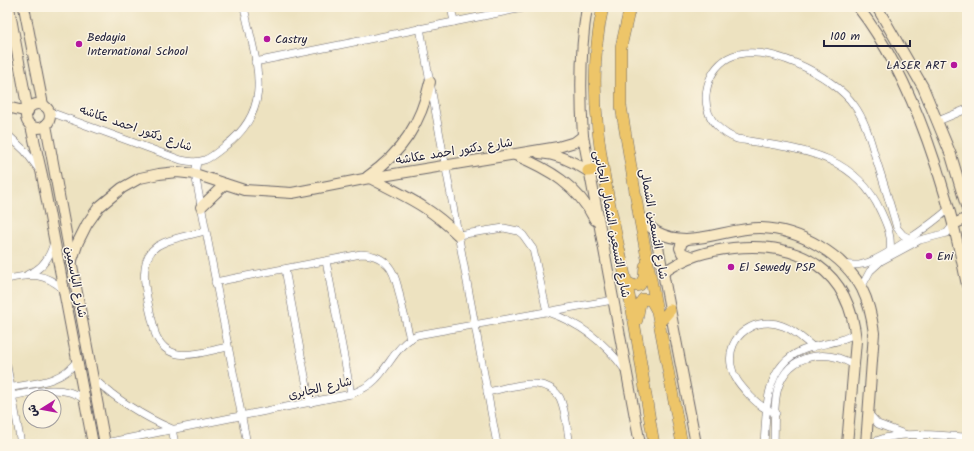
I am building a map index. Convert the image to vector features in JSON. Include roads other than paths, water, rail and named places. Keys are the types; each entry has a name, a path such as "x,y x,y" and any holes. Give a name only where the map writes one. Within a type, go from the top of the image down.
{"main road":[{"path":"603,7 597,53 596,95 598,137 635,327 651,443"},
{"name":"شارع التسعين الشمالى","path":"629,12 621,47 621,106 646,257 682,444"},
{"path":"588,171 604,168"},
{"path":"626,282 635,286 640,285 644,278 646,257"},
{"path":"635,327 641,301 646,299 651,300 657,309"},
{"path":"659,324 670,310"}],"street":[{"path":"9,7 28,111 27,118 31,126 40,128 50,121 46,109 24,7"},
{"name":"شارع دكتور احمد عكاشه","path":"46,109 181,160 197,162 207,160 236,138 252,117 259,91 244,7"},
{"path":"451,7 454,22"},
{"path":"255,62 528,7"},
{"name":"شارع التسعين الشمالى الجانبى","path":"586,7 581,59 580,101 583,136 588,171 640,444"},
{"path":"629,12 636,7"},
{"path":"860,7 884,44 905,88 935,163 950,208 967,285"},
{"path":"841,264 864,264 909,238 950,208 966,206 951,156 938,121 923,88 877,7"},
{"path":"420,28 496,444"},
{"path":"890,250 890,234 878,204 868,189 845,168 816,154 737,139 725,134 716,125 709,114 706,102 706,91 718,66 728,58 740,54 765,54 808,69 845,94 860,115 869,135 897,228 903,235 909,238"},
{"path":"430,82 423,108 408,138 396,154 381,168 367,178 425,206 458,235 504,228 518,231 533,249 547,312 574,322 593,335 613,355 627,373"},
{"path":"28,111 33,106 46,109"},
{"path":"7,107 28,111"},
{"path":"938,121 967,109"},
{"name":"شارع الياسمين","path":"46,125 105,444"},
{"name":"شارع الياسمين","path":"31,126 78,359 93,444"},
{"path":"7,134 25,151 42,175"},
{"name":"شارع دكتور احمد عكاشه","path":"71,263 78,242 87,224 99,207 118,191 140,178 177,172 195,174 244,190 292,193 367,178 529,153 566,145 583,136"},
{"name":"شارع دكتور احمد عكاشه","path":"529,153 561,157 576,163 588,171"},
{"path":"513,155 550,170 566,182 580,196 600,230"},
{"path":"197,162 195,174 205,231 247,444"},
{"path":"201,207 225,184"},
{"path":"639,216 655,231 666,236 687,239 741,229 762,228 782,230 818,245 841,264 861,288 872,316 874,341 866,444"},
{"path":"861,288 870,271 881,261 920,240 947,233 954,224 967,218"},
{"path":"205,231 163,243 156,247 146,260 143,274 155,332 159,342 165,349 174,354 183,355 228,347"},
{"path":"655,231 696,444"},
{"path":"24,276 42,267 48,259 54,239"},
{"path":"687,239 682,242 680,248 682,253 690,256"},
{"path":"663,273 690,256 712,250 752,246 786,249 803,256 819,267 838,286 851,311 856,337 846,444"},
{"path":"215,282 368,254 379,258 389,265 395,276 410,339"},
{"path":"326,261 351,394"},
{"path":"285,269 310,403"},
{"path":"7,279 34,275 46,277 64,291"},
{"name":"شارع الجابرى","path":"105,444 172,429 351,394 363,389 374,381 403,344 424,333 613,300"},
{"path":"776,412 766,410 748,393 734,374 731,355 738,337 745,330 755,324 772,323 787,327 813,347"},
{"path":"764,444 768,391 778,370 796,354 813,347 836,343 856,337 874,341"},
{"path":"774,444 778,388 783,377 798,361 809,356 821,354 833,355 854,365"},
{"path":"9,387 56,379 69,371 78,359"},
{"path":"7,366 10,396 21,444"},
{"path":"92,378 126,405 146,417 172,429 175,444"},
{"path":"487,392 532,384 548,387 560,398 570,444"},
{"path":"10,396 60,389 73,392 84,399"},
{"path":"868,413 878,424 907,435"},
{"path":"871,444 886,438 907,435 967,436"},
{"path":"920,435 920,444"},
{"path":"932,444 935,436"}],"place":[{"name":"Castry","path":"267,39"},
{"name":"Bedayia International School","path":"79,44"},
{"name":"LASER ART","path":"954,65"},
{"name":"Eni","path":"929,256"},
{"name":"El Sewedy PSP","path":"731,267"}]}
